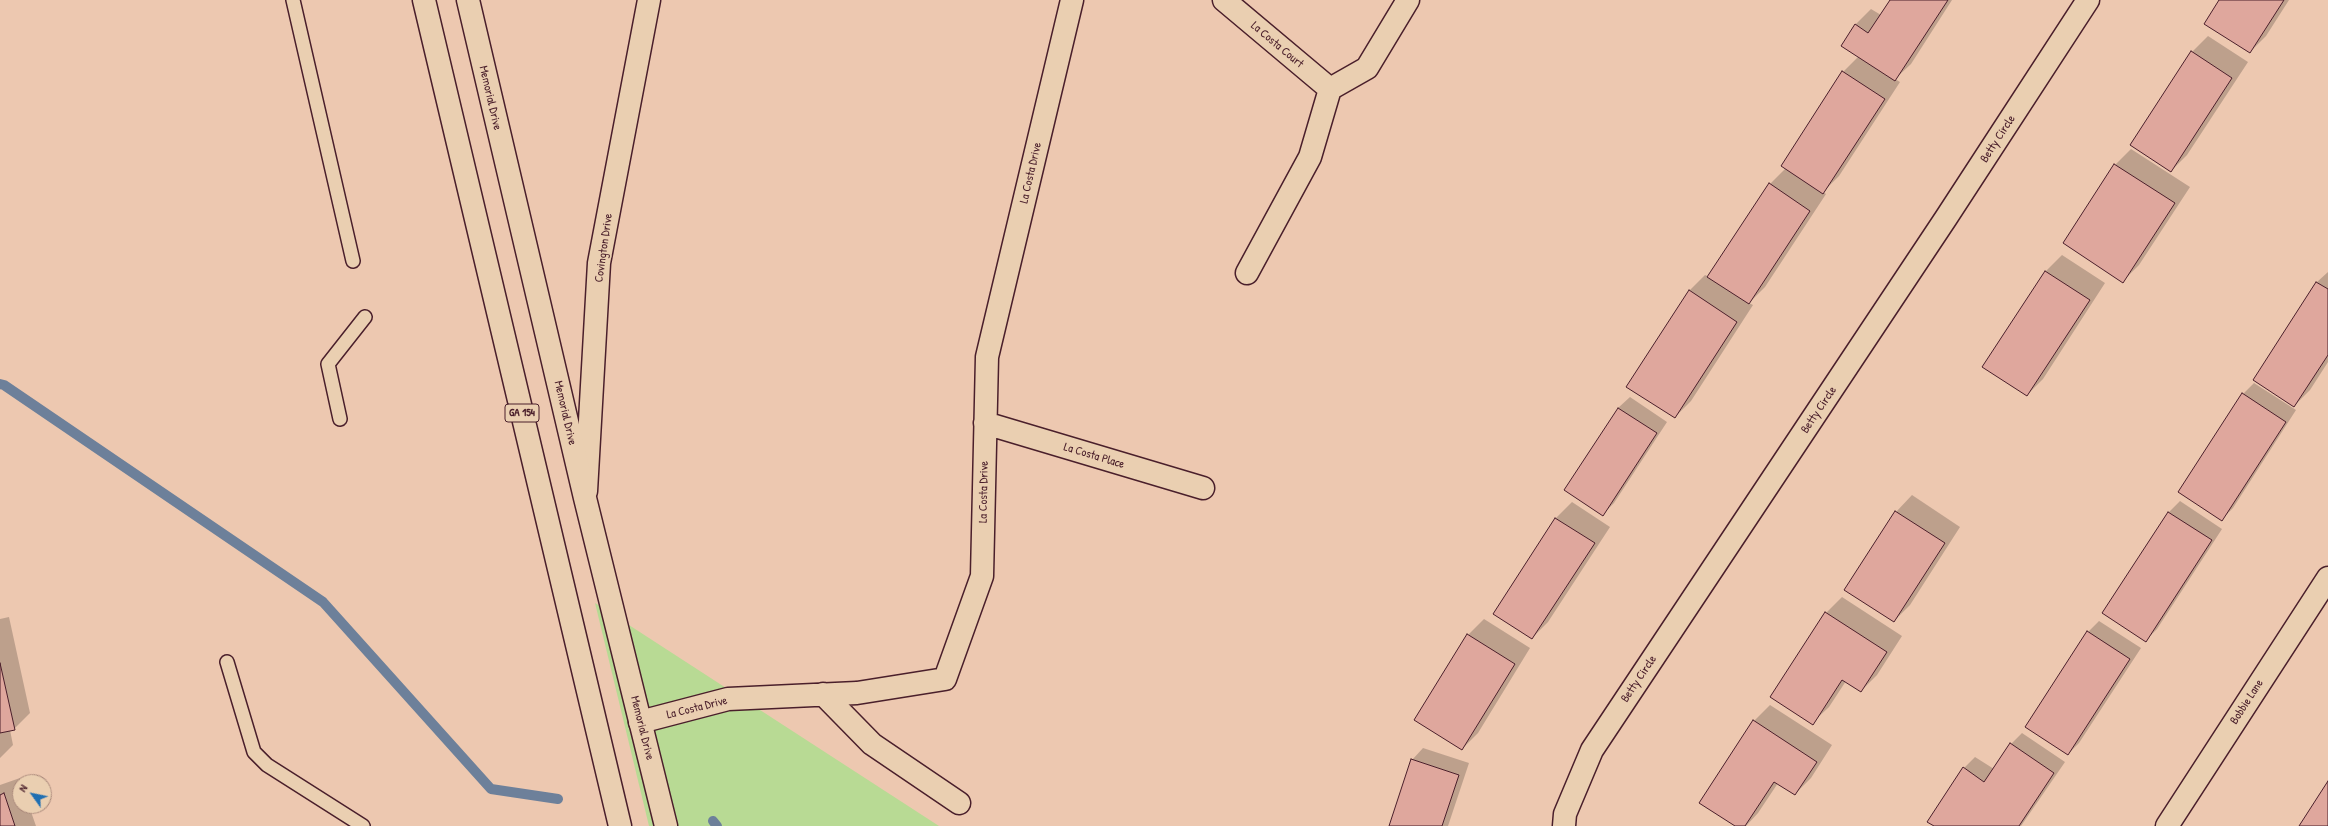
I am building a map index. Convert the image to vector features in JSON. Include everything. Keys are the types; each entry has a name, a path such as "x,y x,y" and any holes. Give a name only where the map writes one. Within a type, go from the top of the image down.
{"street":[{"name":"GA 154","path":"424,0 620,826"},
{"name":"Memorial Drive","path":"468,0 585,498 666,826"},
{"name":"Covington Drive","path":"585,498 599,263 648,0"},
{"name":"La Costa Drive","path":"640,722 728,699 857,693 945,679 982,576 987,357 1072,0"},
{"name":"La Costa Court","path":"1224,0 1330,89"},
{"path":"1247,273 1310,157 1330,89 1367,68 1408,0"},
{"name":"Betty Circle","path":"1564,826 1566,814 1592,750 1946,218 2088,0"},
{"name":"La Costa Place","path":"985,423 1203,488"},
{"name":"Bobbie Lane","path":"2167,826 2328,578"},
{"path":"823,694 872,744 959,803"}],"lane":[{"path":"293,0 353,261"},
{"path":"340,419 328,364 366,317"},
{"path":"227,662 254,752 267,765 363,826"}],"green space":[{"path":"595,603 939,826 649,826"}],"building":[{"path":"1890,0 1948,0 1895,81 1841,46 1855,24 1868,33"},
{"path":"2219,0 2284,0 2250,53 2204,24"},
{"path":"2191,51 2232,78 2171,172 2130,145"},
{"path":"1842,71 1885,99 1823,194 1781,166"},
{"path":"2114,164 2175,203 2123,283 2063,243"},
{"path":"1769,183 1810,211 1749,304 1707,277"},
{"path":"2045,271 2090,300 2027,396 1982,367"},
{"path":"2316,282 2328,289 2328,355 2294,407 2253,380"},
{"path":"1689,290 1737,322 1675,418 1626,387"},
{"path":"2242,393 2286,422 2222,521 2178,492"},
{"path":"1618,408 1657,433 1603,516 1564,490"},
{"path":"1895,511 1945,543 1894,622 1844,590"},
{"path":"2168,512 2212,540 2146,642 2102,613"},
{"path":"1555,518 1595,543 1532,639 1493,614"},
{"path":"1825,612 1887,652 1861,692 1842,680 1813,725 1770,697"},
{"path":"2087,631 2130,659 2068,755 2025,727"},
{"path":"1467,634 1515,664 1462,750 1414,720"},
{"path":"0,663 15,730 0,733"},
{"path":"1753,720 1817,762 1795,795 1774,782 1745,826 1735,826 1699,803"},
{"path":"2010,743 2054,773 2019,826 1934,826 1927,822 1963,767 1984,782"},
{"path":"1411,759 1459,775 1442,826 1389,826"},
{"path":"2328,781 2328,826 2299,826"},
{"path":"4,793 15,826 0,826 0,795"}],"waterway":[{"path":"0,384 4,385 323,602 491,789 558,799"},
{"path":"713,821 717,826"}]}
